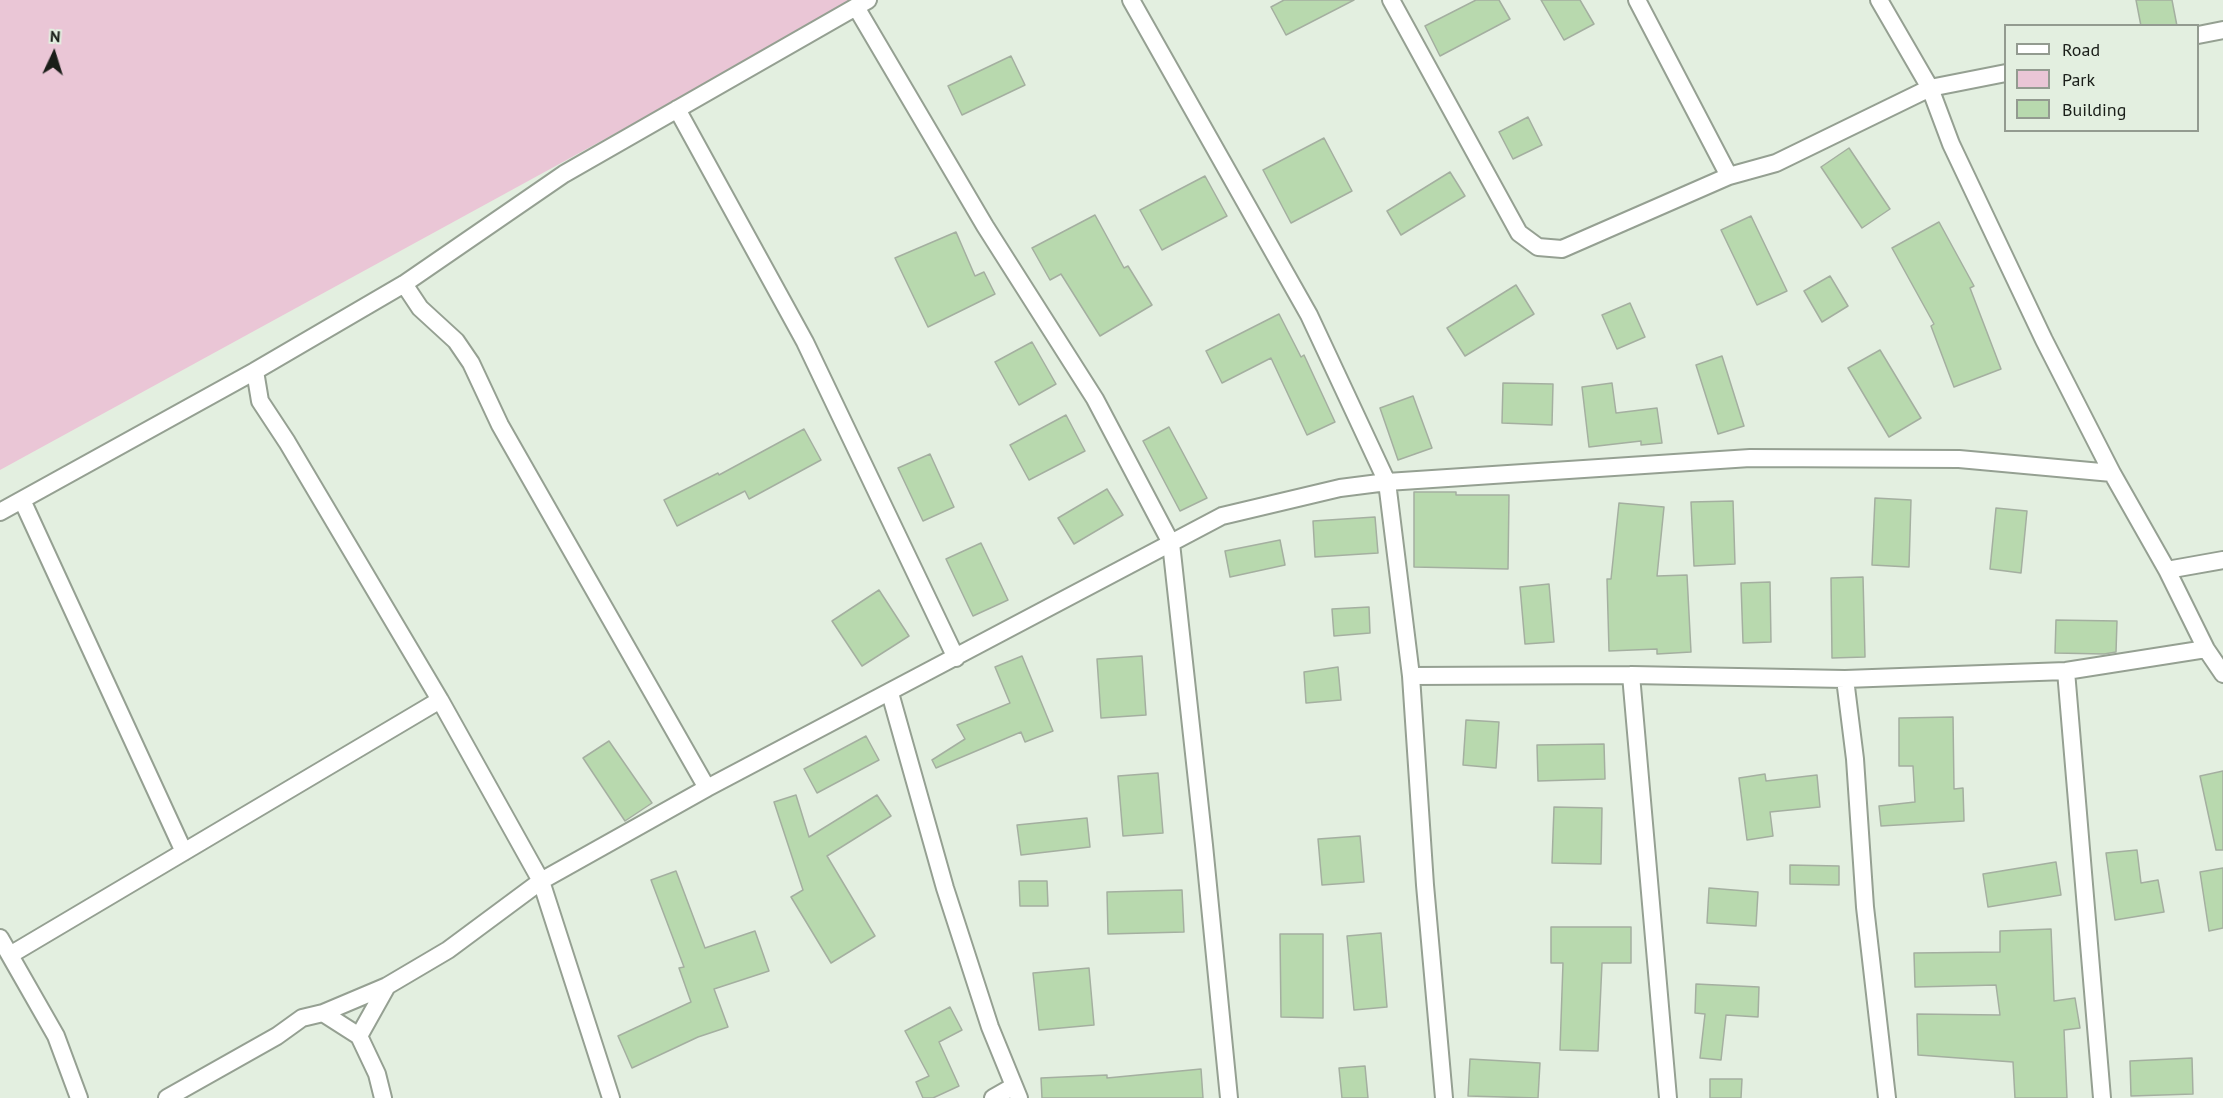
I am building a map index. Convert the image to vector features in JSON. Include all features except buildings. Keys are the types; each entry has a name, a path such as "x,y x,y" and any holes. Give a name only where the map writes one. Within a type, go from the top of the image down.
{"street":[{"path":"1131,0 1309,315 1387,482 1411,676 1425,885 1444,1098"},
{"path":"1390,0 1519,232 1538,247 1562,249 1730,176 1776,163 1930,88 2004,73"},
{"path":"1637,0 1730,176"},
{"path":"1879,0 1930,88 1961,165 2044,340 2112,473 2167,570 2206,649 2223,674"},
{"path":"0,512 255,371 404,284 564,174 862,3 985,226 1095,399 1171,543 1229,1098"},
{"path":"2199,35 2223,30"},
{"path":"677,109 805,342 956,658"},
{"path":"404,284 420,308 456,341 471,363 500,425 706,788"},
{"path":"255,371 260,401 287,442 440,700 541,881 611,1098"},
{"path":"167,1098 277,1036 302,1018 322,1013 387,986 448,950 541,881 706,788 1222,516 1340,488 1387,482 1750,458 1959,459 2112,473"},
{"path":"22,500 184,852"},
{"path":"2167,570 2223,561"},
{"path":"1411,676 1631,675 1845,679 2066,671 2206,649"},
{"path":"2066,671 2102,1098"},
{"path":"1631,675 1668,1098"},
{"path":"1845,679 1855,759 1865,907 1887,1098"},
{"path":"890,693 945,888 990,1027 1017,1092 993,1098"},
{"path":"9,955 440,700"},
{"path":"0,938 56,1036 79,1098"},
{"path":"359,1036 387,986"},
{"path":"322,1013 359,1036 377,1074 384,1098"}],"green space":[{"path":"0,0 859,0 0,470"}]}
